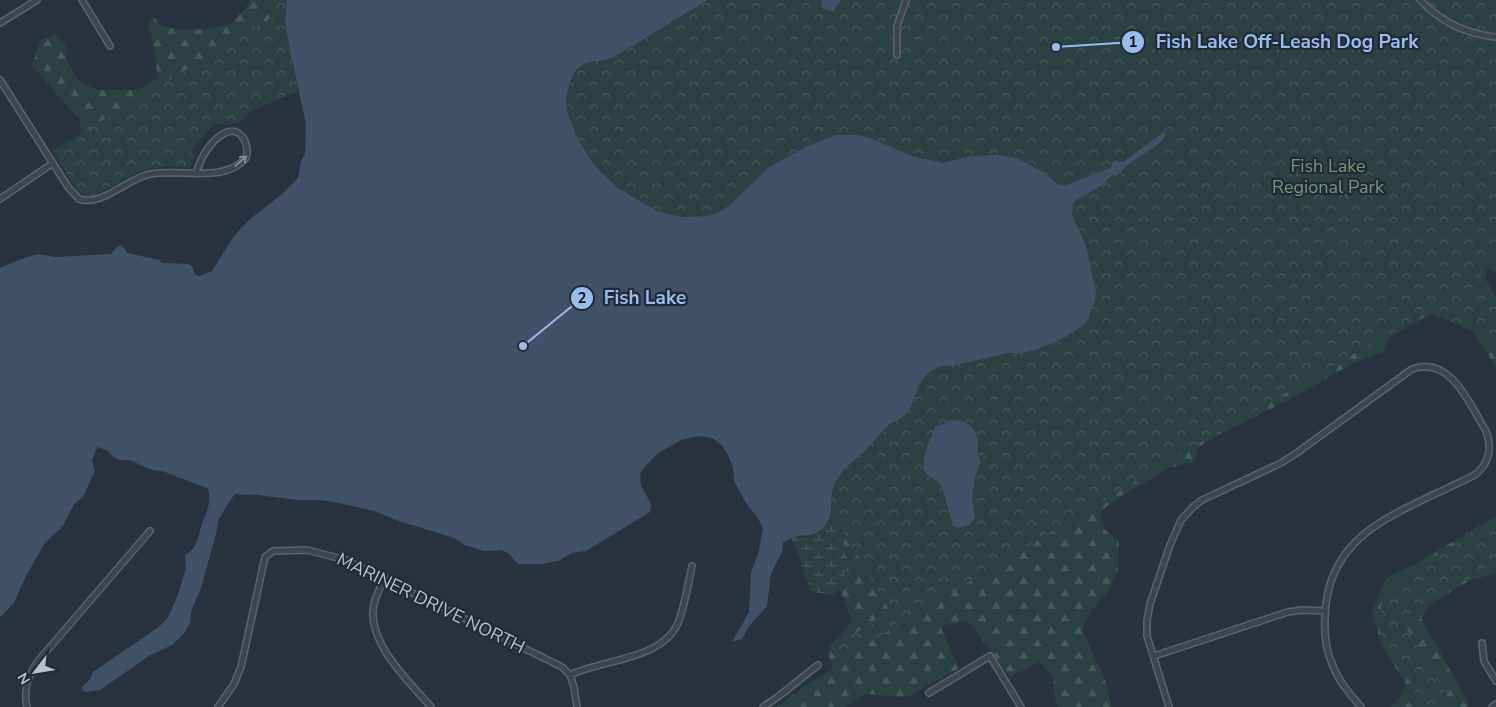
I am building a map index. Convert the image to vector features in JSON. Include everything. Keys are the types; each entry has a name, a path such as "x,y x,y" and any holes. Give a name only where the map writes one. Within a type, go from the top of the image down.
{"street":[{"path":"0,23 37,0"},
{"path":"82,0 110,46"},
{"path":"897,55 897,26 906,0"},
{"path":"1420,0 1451,25 1472,33 1496,36"},
{"path":"0,80 72,193 84,201 94,201 147,174 164,172 213,173 236,166 243,162 247,155 248,146 246,140 234,132 228,131 223,133 205,153 196,172"},
{"path":"0,199 53,163"},
{"path":"1169,707 1147,636 1147,613 1176,529 1186,513 1202,500 1282,463 1403,374 1417,367 1432,367 1446,372 1466,400 1489,440 1488,459 1478,472 1386,519 1357,541 1337,566 1328,590 1325,611 1325,636 1329,657 1340,680 1361,707"},
{"path":"27,707 25,691 26,682 31,671 150,531"},
{"name":"MARINER DRIVE NORTH","path":"218,707 234,684 241,667 266,557 270,552 307,550 328,554 354,563 562,667 570,675"},
{"path":"577,707 570,675 581,669 645,652 665,641 677,624 692,566"},
{"path":"385,578 375,598 373,607 375,627 389,656 431,707"},
{"path":"1154,656 1288,612 1302,610 1325,611"},
{"path":"1482,643 1484,661 1496,681"},
{"path":"929,693 990,656 1021,707"},
{"path":"762,707 818,665"},
{"path":"1492,707 1496,704"}],"green space":[{"path":"249,0 287,0 216,121 191,151 195,156 190,167 165,166 142,170 81,138 80,119 32,65 41,40 55,34 65,44 67,61 77,79 96,90 137,90 158,78 154,48 148,25 153,17 163,26 178,30 210,29 231,24 249,4"},
{"path":"273,0 287,0 285,22 298,91 251,111 240,122 218,125 215,123 190,151 195,156 190,167 165,166 142,170 94,196 84,195 77,190 58,160 54,150 273,17"},
{"name":"Fish Lake Regional Park","path":"708,0 821,0 833,12 841,0 1496,0 1496,260 1480,271 1496,297 1496,353 1484,335 1427,312 1187,450 840,660 832,648 890,611 832,513 833,491 841,473 887,427 905,415 920,385 929,373 935,369 1008,353 1023,353 1038,349 1066,337 1086,323 1095,301 1096,291 1086,245 1072,215 1073,204 1076,200 1098,188 1113,175 1121,173 1124,168 1133,163 1141,150 1112,167 1066,185 1059,184 1042,171 1017,158 996,155 971,156 943,163 912,156 859,135 835,135 808,146 769,167 730,205 717,213 706,216 681,217 657,211 618,188 592,162 578,139 567,112 566,97 576,71 584,64 614,57"},
{"path":"1496,0 1496,273 1488,269 1485,279 1496,297 1496,367 1468,325 1430,314 1390,337 1382,352 1350,365 1300,394 1210,440 1198,447 1194,462 1169,468 1118,498 1100,512 1105,530 1119,541 1118,570 1108,591 1091,611 1082,631 1104,677 1112,707 1058,707 1055,701 1053,676 1039,662 1010,677 968,621 940,626 959,668 907,697 865,694 846,707 777,707 808,684 833,669 827,649 852,622 840,590 846,573 847,559 840,524 917,394 922,381 977,377"},
{"path":"832,513 840,524 840,533 847,555 847,563 845,578 841,587 837,592 829,596 810,590 800,558 791,538 813,535 822,530"},
{"path":"1496,516 1496,573 1469,581 1430,604 1421,618 1469,704 1468,707 1390,707 1401,696 1406,684 1381,645 1372,613 1387,577 1412,566"},
{"path":"1496,520 1496,562 1401,619 1454,707 1424,707 1380,633 1381,606 1391,584 1470,534"}],"water":[{"path":"287,0 708,0 614,57 584,64 576,70 566,97 567,112 578,139 592,162 601,172 618,188 657,211 681,217 706,216 717,213 730,205 769,167 808,146 835,135 859,135 912,156 943,163 971,156 996,155 1017,158 1042,171 1058,184 1066,185 1112,167 1114,160 1118,162 1124,161 1164,132 1166,135 1161,142 1124,168 1120,174 1113,175 1098,188 1076,200 1073,204 1072,215 1086,245 1096,291 1095,301 1086,323 1066,337 1038,349 944,366 934,369 928,374 922,380 912,405 906,414 886,427 867,449 840,475 832,493 831,512 827,524 815,534 794,537 783,542 782,552 771,574 767,606 748,628 742,639 732,642 749,612 751,573 758,554 763,529 734,481 733,467 722,445 712,438 699,436 681,440 660,452 640,473 641,485 651,504 650,512 586,551 572,553 558,561 542,564 518,564 508,553 501,550 484,551 465,545 454,538 374,511 353,506 322,500 298,500 235,494 218,521 201,588 191,612 190,623 185,632 172,645 149,656 100,690 85,692 81,688 90,679 93,672 160,626 168,617 178,595 186,568 185,555 196,544 208,507 208,489 165,472 149,469 130,460 119,460 107,450 97,447 92,461 95,471 83,497 74,504 63,526 44,544 25,578 14,603 0,617 0,268 38,254 55,257 111,254 117,247 122,245 127,253 159,260 163,263 188,264 192,266 195,275 200,276 212,271 234,236 249,220 281,195 298,178 301,161 305,154 306,124 285,22"},
{"path":"821,0 841,0 833,12 822,8"},
{"path":"951,420 965,423 974,430 978,442 977,456 981,461 975,478 972,497 975,517 970,525 957,528 953,525 940,484 926,474 923,462 935,427"}],"place":[{"name":"Fish Lake Off-Leash Dog Park","path":"1056,47"},
{"name":"Fish Lake","path":"523,346"}]}
